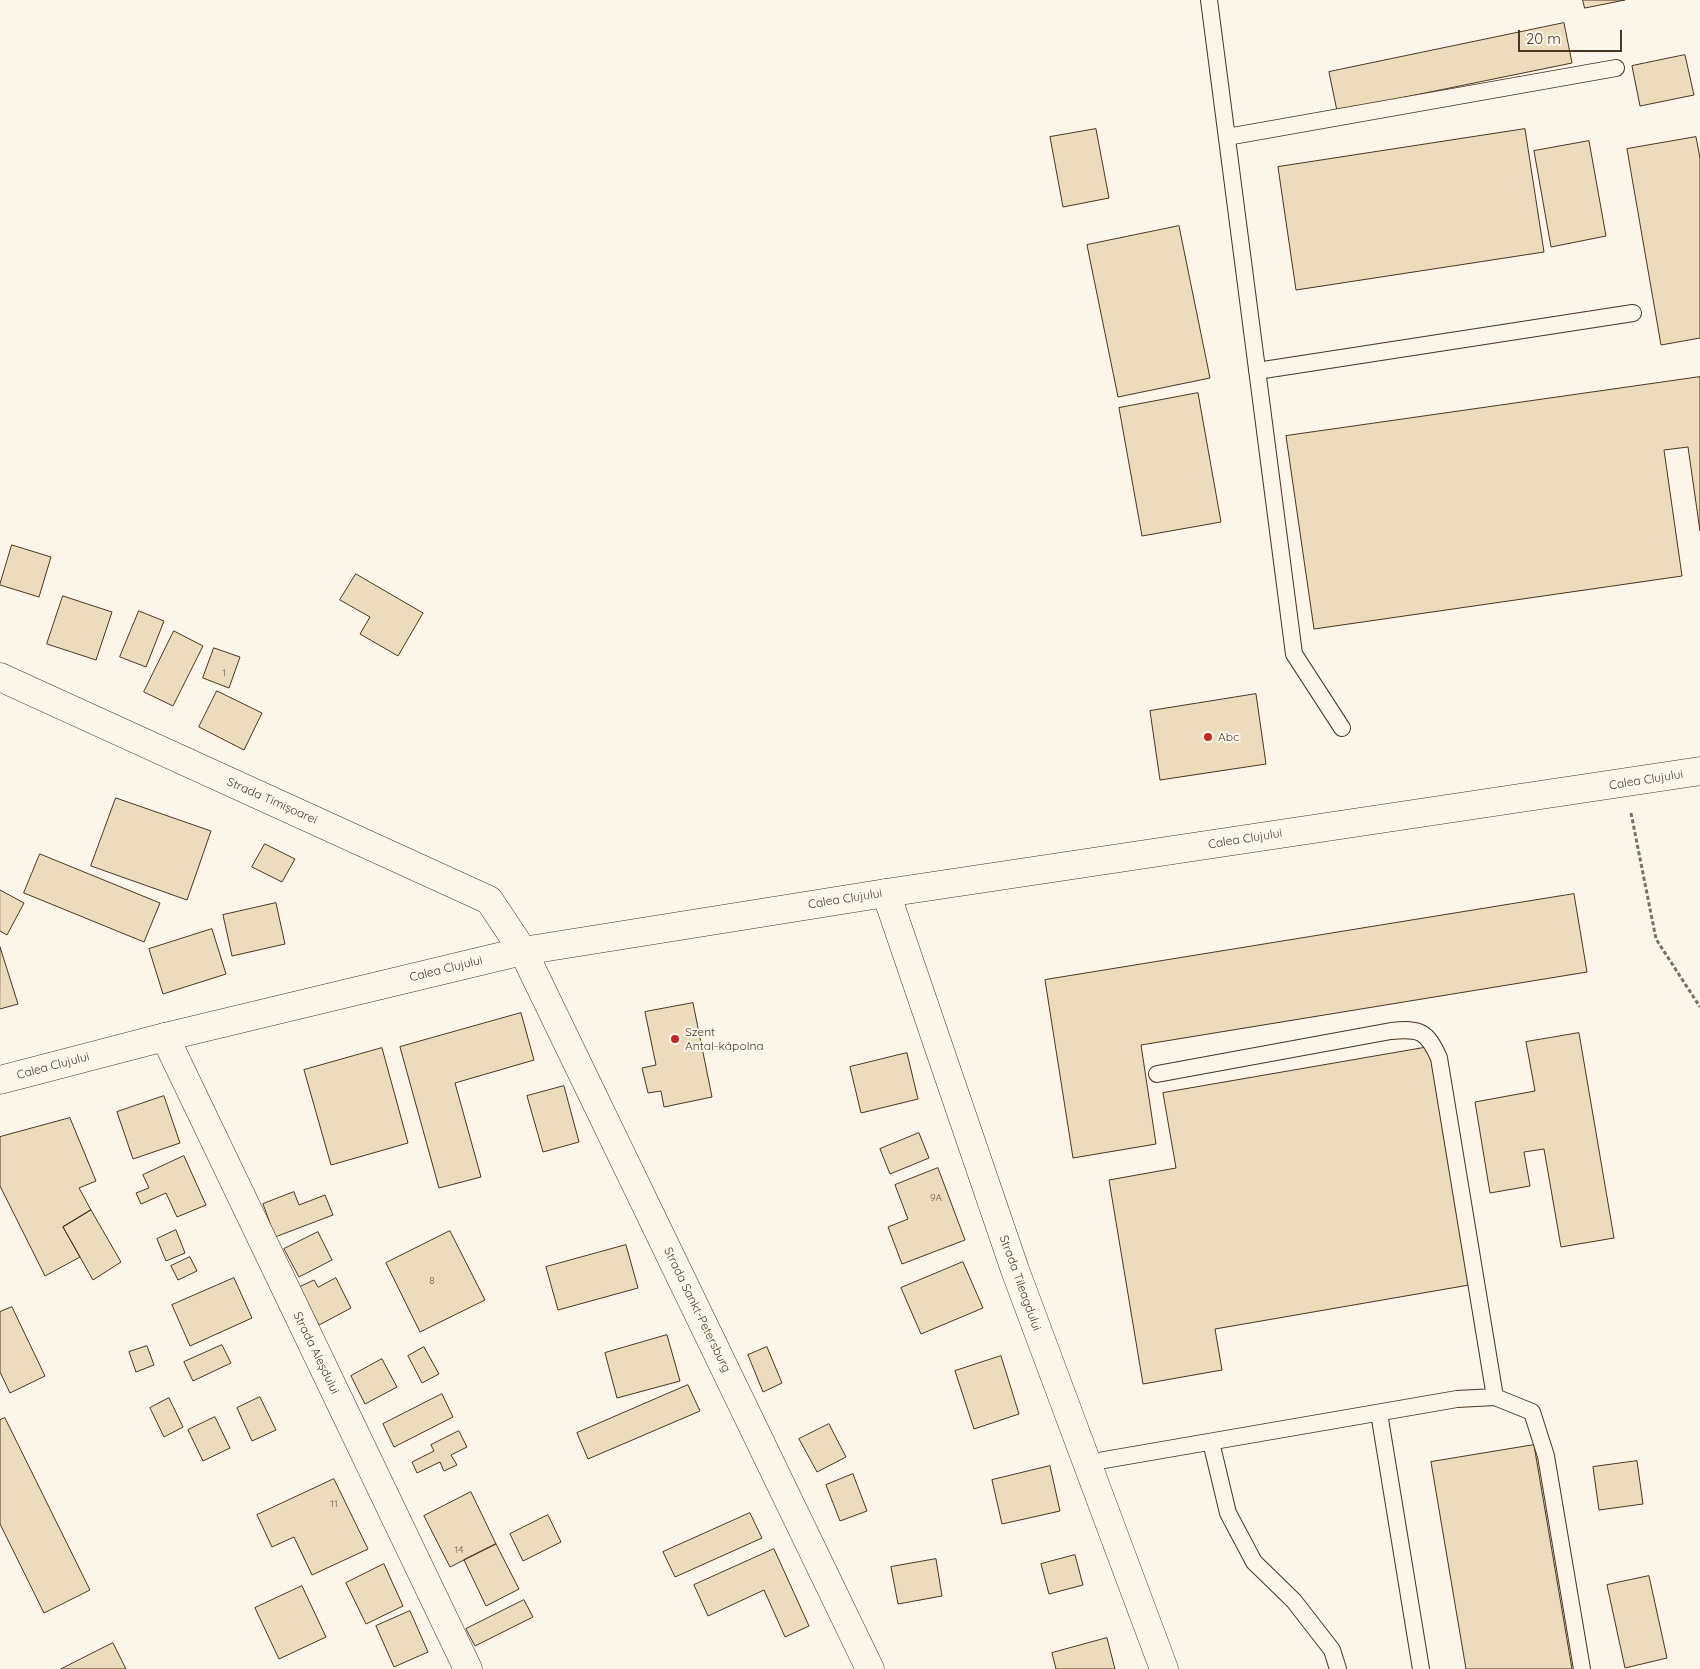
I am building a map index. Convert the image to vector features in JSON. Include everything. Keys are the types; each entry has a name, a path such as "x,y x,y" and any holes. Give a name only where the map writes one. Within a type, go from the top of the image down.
{"street":[{"name":"Strada Timișoarei","path":"0,677 489,900 523,950"},
{"name":"Calea Clujului","path":"1,1079 523,950 886,893 1700,771"},
{"name":"Strada Tileagdului","path":"886,893 1015,1270 1164,1669"},
{"name":"Strada Sankt-Petersburg","path":"523,950 870,1669"},
{"name":"Strada Aleșdului","path":"165,1037 468,1669"}],"lane":[{"path":"1209,0 1294,654 1342,728"},
{"path":"1227,137 1616,68"},
{"path":"1257,371 1633,313"},
{"path":"1157,1074 1391,1031 1406,1030 1424,1033 1433,1044 1439,1058 1495,1396"},
{"path":"1087,1463 1457,1399 1495,1396 1532,1412 1546,1456 1582,1669"},
{"path":"1379,1413 1421,1669"},
{"path":"1211,1442 1228,1513 1254,1562 1294,1601 1332,1650 1338,1669"}],"path":[{"path":"1625,783 1656,939 1700,1007"}],"building":[{"path":"1583,0 1625,0 1585,8"},
{"path":"1564,23 1572,63 1337,111 1329,72"},
{"path":"1685,55 1694,95 1640,106 1632,66"},
{"path":"1096,129 1109,198 1063,207 1050,137"},
{"path":"1525,129 1544,252 1296,290 1278,167"},
{"path":"1696,137 1700,158 1700,338 1661,345 1627,149"},
{"path":"1589,141 1606,236 1551,247 1534,151"},
{"path":"1179,226 1210,378 1118,397 1087,245"},
{"path":"1700,377 1700,531 1688,447 1664,450 1682,576 1314,629 1286,436"},
{"path":"1198,393 1221,522 1142,536 1119,408"},
{"path":"12,545 51,557 39,597 0,585"},
{"path":"356,574 423,613 398,656 360,634 370,617 340,600"},
{"path":"63,596 112,612 96,660 47,644"},
{"path":"139,611 164,621 146,667 120,657"},
{"path":"174,631 203,646 173,706 144,692"},
{"path":"214,648 240,657 229,688 203,678"},
{"path":"217,691 262,713 244,750 199,727"},
{"name":"Abc","path":"1256,694 1266,764 1160,780 1150,711"},
{"path":"116,798 211,831 187,900 91,866"},
{"path":"265,844 295,859 282,882 252,867"},
{"path":"40,854 160,903 144,942 24,893"},
{"path":"0,890 24,903 7,935 0,931"},
{"path":"1574,894 1587,972 1141,1045 1156,1144 1073,1158 1045,980"},
{"path":"276,903 285,944 232,956 223,915"},
{"path":"212,929 226,974 163,994 149,949"},
{"path":"0,947 18,1004 0,1009"},
{"name":"Szent Antal-kápolna","path":"693,1003 712,1097 664,1107 661,1091 648,1093 642,1068 656,1065 645,1012"},
{"path":"521,1013 534,1060 455,1083 481,1177 439,1188 400,1047"},
{"path":"1579,1033 1614,1238 1561,1247 1544,1149 1524,1152 1530,1186 1490,1193 1475,1102 1535,1091 1526,1042"},
{"path":"1429,1047 1469,1285 1215,1329 1222,1370 1143,1384 1109,1180 1176,1168 1163,1093"},
{"path":"382,1048 408,1143 331,1165 304,1070"},
{"path":"907,1053 918,1099 861,1113 850,1067"},
{"path":"564,1086 579,1142 543,1152 527,1096"},
{"path":"164,1096 180,1143 133,1159 117,1112"},
{"path":"70,1118 96,1181 79,1188 91,1210 63,1227 80,1257 45,1276 0,1186 0,1137"},
{"path":"919,1133 929,1158 890,1174 880,1149"},
{"path":"184,1156 206,1205 177,1217 166,1193 141,1204 136,1193 149,1188 143,1175"},
{"path":"938,1168 965,1240 902,1264 888,1227 908,1219 895,1185"},
{"path":"294,1192 299,1205 325,1195 333,1215 275,1237 263,1204"},
{"path":"91,1210 121,1262 93,1280 63,1227"},
{"path":"176,1230 185,1253 166,1261 157,1239"},
{"path":"450,1231 485,1300 420,1332 386,1263"},
{"path":"318,1232 332,1260 299,1277 284,1249"},
{"path":"626,1245 638,1288 558,1310 546,1267"},
{"path":"190,1257 197,1271 178,1280 171,1266"},
{"path":"963,1262 983,1308 921,1334 901,1288"},
{"path":"234,1278 252,1318 190,1346 172,1305"},
{"path":"336,1278 351,1308 319,1325 299,1287 314,1280 318,1287"},
{"path":"12,1307 45,1376 10,1393 0,1372 0,1312"},
{"path":"667,1335 680,1381 617,1398 605,1353"},
{"path":"222,1345 231,1363 193,1381 184,1362"},
{"path":"147,1346 154,1365 136,1372 129,1352"},
{"path":"424,1347 439,1374 422,1383 408,1356"},
{"path":"767,1347 782,1383 763,1392 748,1355"},
{"path":"1001,1356 1019,1414 974,1429 955,1371"},
{"path":"382,1359 397,1387 365,1404 351,1376"},
{"path":"688,1385 700,1411 588,1459 577,1433"},
{"path":"442,1394 453,1417 394,1447 383,1424"},
{"path":"260,1397 276,1430 252,1441 237,1408"},
{"path":"169,1398 183,1427 164,1437 150,1408"},
{"path":"215,1417 230,1448 203,1461 188,1430"},
{"path":"5,1418 90,1590 44,1613 0,1524 0,1420"},
{"path":"829,1424 846,1457 817,1472 799,1439"},
{"path":"459,1431 467,1447 451,1455 457,1465 444,1471 440,1462 417,1473 412,1462 434,1451 431,1445"},
{"path":"1534,1445 1572,1669 1466,1669 1431,1462"},
{"path":"1637,1461 1643,1504 1599,1510 1593,1467"},
{"path":"1050,1466 1060,1511 1002,1524 992,1480"},
{"path":"853,1474 867,1511 840,1521 826,1485"},
{"path":"334,1479 368,1549 312,1575 294,1537 272,1547 257,1515"},
{"path":"471,1492 496,1544 450,1567 424,1516"},
{"path":"750,1513 762,1538 675,1577 663,1552"},
{"path":"548,1515 561,1542 523,1561 510,1534"},
{"path":"496,1544 519,1589 486,1606 464,1560"},
{"path":"774,1549 809,1626 785,1637 764,1590 708,1616 694,1585"},
{"path":"1075,1555 1083,1585 1049,1594 1041,1564"},
{"path":"936,1559 942,1596 898,1604 891,1567"},
{"path":"384,1564 403,1606 366,1624 346,1583"},
{"path":"1649,1576 1667,1658 1625,1668 1607,1585"},
{"path":"302,1586 326,1637 279,1659 255,1608"},
{"path":"524,1600 533,1617 475,1646 466,1629"},
{"path":"410,1611 428,1652 394,1667 376,1626"},
{"path":"1107,1638 1115,1669 1056,1669 1052,1653"},
{"path":"113,1643 126,1669 61,1669"}],"place":[{"name":"Abc","path":"1208,737"},
{"name":"Szent Antal-kápolna","path":"675,1039"}]}
